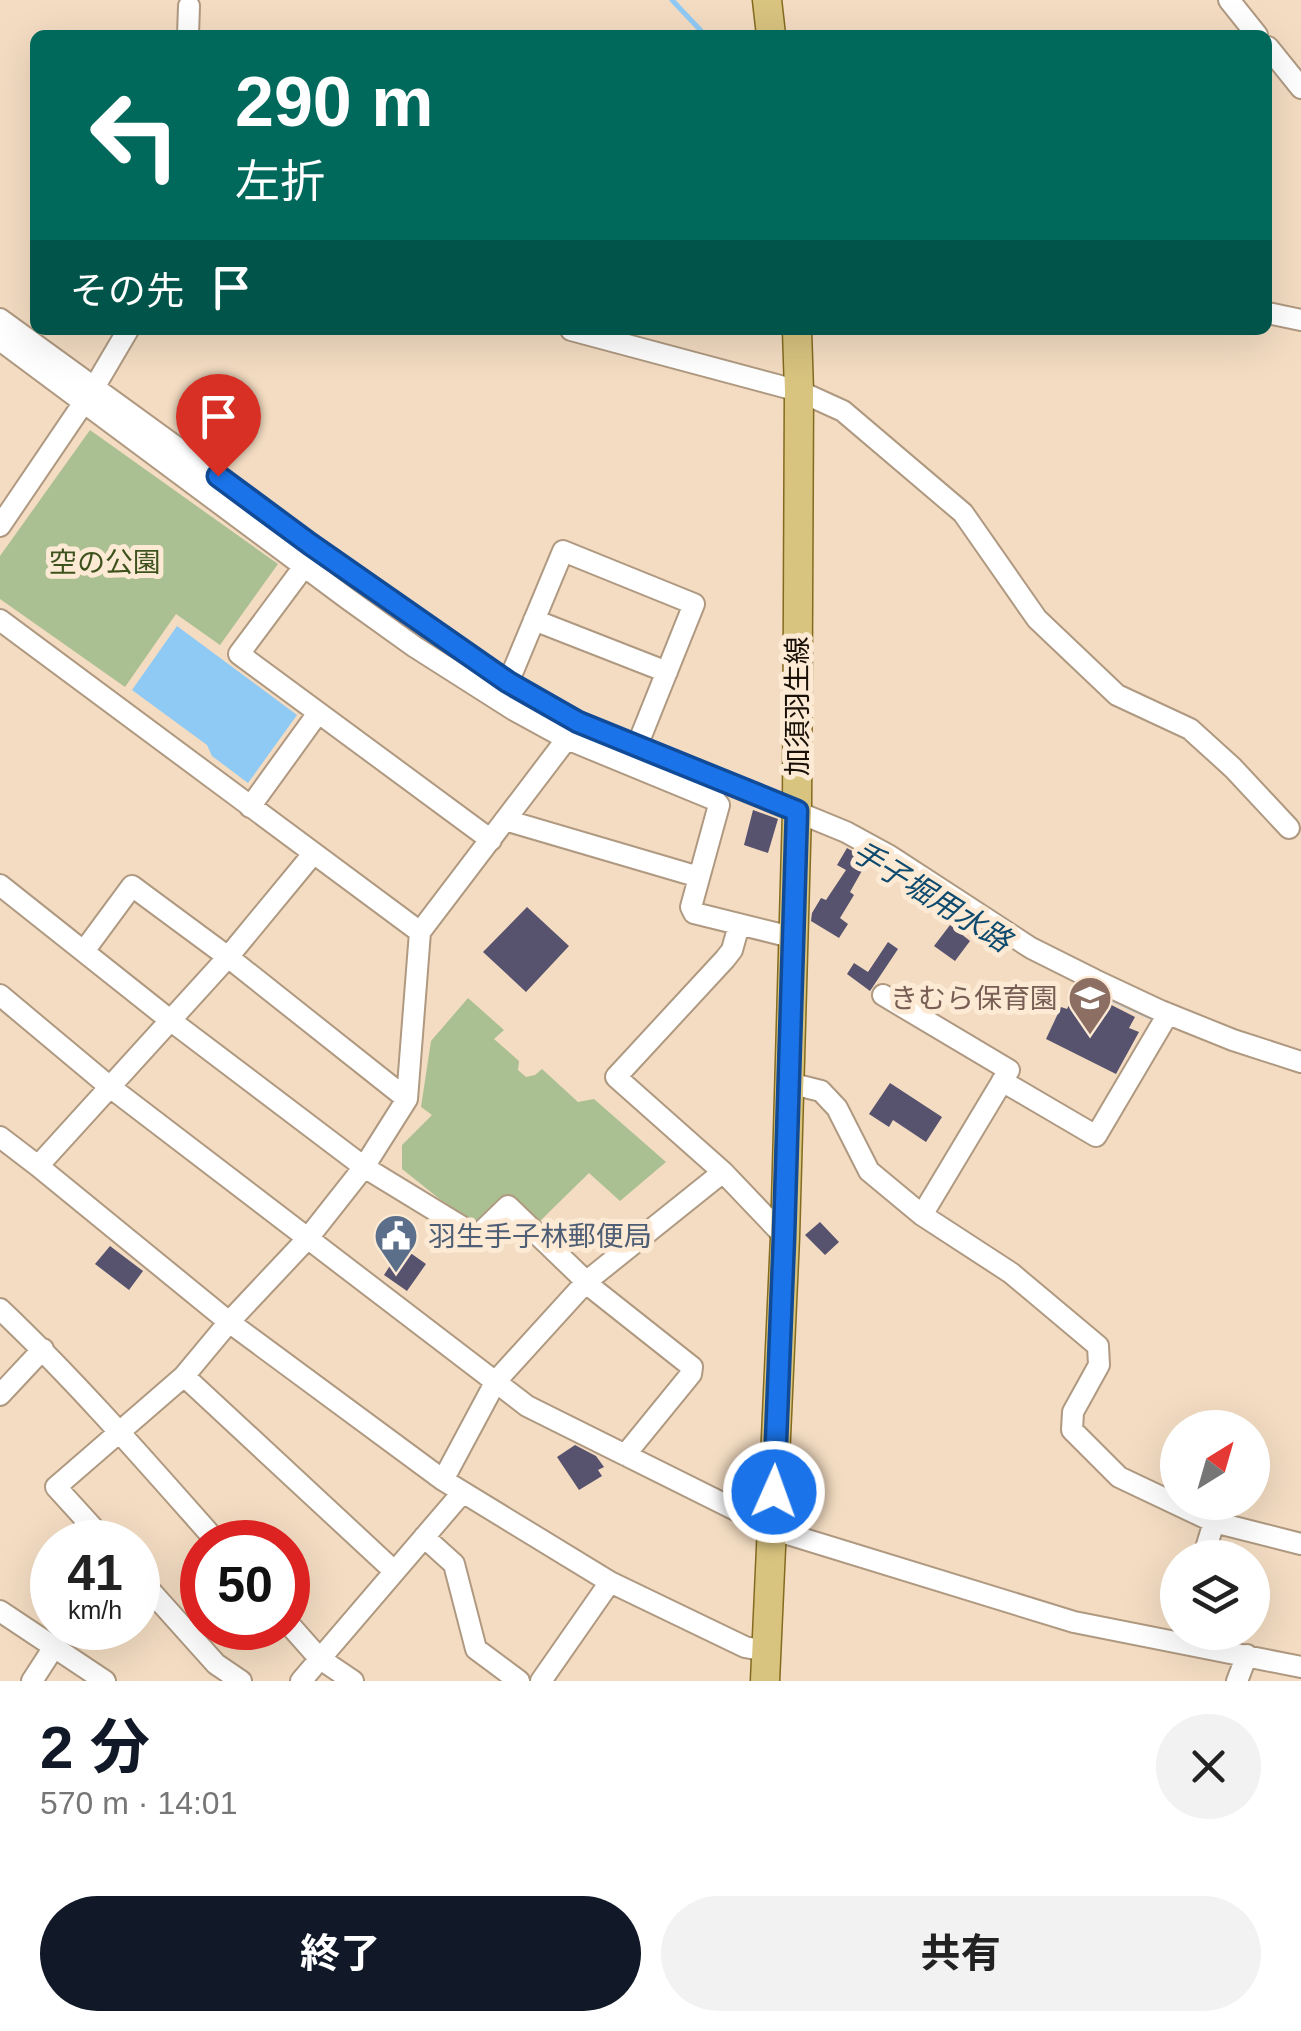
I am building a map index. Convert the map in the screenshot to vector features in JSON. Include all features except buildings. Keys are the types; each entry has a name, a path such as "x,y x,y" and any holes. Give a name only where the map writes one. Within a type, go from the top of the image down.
{"main road":[{"path":"767,0 770,30"},
{"name":"加須羽生線","path":"766,1681 797,811 796,335"}],"street":[{"path":"1229,0 1253,30"},
{"path":"188,30 189,6"},
{"path":"1272,53 1301,88"},
{"path":"1272,314 1301,320"},
{"path":"0,319 89,394 414,646 524,717 637,746 846,832 890,856 1031,948 1168,1014 1301,1062"},
{"path":"0,526 10,492 89,394 125,335"},
{"path":"590,335 799,391 843,411 962,513 1037,619 1117,696 1190,729 1290,828"},
{"path":"0,340 89,394 310,544 572,731 715,800 719,805 691,907 694,913 783,935 793,934"},
{"path":"508,682 563,551 694,604 637,746"},
{"path":"297,576 239,654 491,840"},
{"path":"0,620 420,932"},
{"path":"534,620 667,672"},
{"path":"250,807 318,712"},
{"path":"86,1520 56,1487 184,1376 308,1238 364,1167 407,1099 420,932 572,731"},
{"path":"505,820 699,877"},
{"path":"38,1166 228,957 314,854"},
{"path":"0,885 364,1167 477,1236 508,1206 587,1280 692,1367 626,1454"},
{"path":"84,952 132,886 407,1099"},
{"path":"738,925 732,950 725,959 616,1077 723,1172 784,1237"},
{"path":"883,994 1008,1070 922,1215"},
{"path":"0,996 110,1087 527,1406 772,1528 1074,1622 1160,1634"},
{"path":"1002,1081 1096,1136 1168,1014"},
{"path":"789,1083 821,1090 837,1108 870,1171 922,1215 1011,1273 1098,1346 1099,1365 1073,1412 1072,1430 1120,1476 1214,1522 1301,1544"},
{"path":"0,1138 229,1322 462,1493 610,1582 746,1647 766,1651"},
{"path":"443,1480 496,1381 587,1280 723,1172"},
{"path":"0,1309 119,1431 198,1520"},
{"path":"0,1395 42,1349"},
{"path":"184,1376 394,1571"},
{"path":"301,1681 462,1493"},
{"path":"1208,1540 1214,1522"},
{"path":"424,1537 454,1564 476,1650 519,1681"},
{"path":"542,1681 610,1582"},
{"path":"160,1602 216,1664 242,1681"},
{"path":"0,1611 30,1631"},
{"path":"310,1648 353,1681"},
{"path":"32,1681 52,1650"},
{"path":"58,1650 105,1681"},
{"path":"1228,1650 1301,1667"},
{"path":"1237,1681 1247,1655"}],"green space":[{"name":"空の公園","path":"90,430 278,564 220,645 176,614 125,687 0,599 0,556"},
{"path":"468,998 504,1030 494,1039 519,1061 518,1070 526,1077 542,1069 578,1102 594,1099 666,1162 620,1201 589,1173 539,1222 510,1194 478,1223 471,1224 402,1169 402,1145 432,1115 421,1107 431,1041"}],"water":[{"path":"177,626 297,715 248,783 212,756 207,745 132,690"}],"waterway":[{"path":"672,0 700,30"},
{"name":"手子堀用水路","path":"1110,998 1155,1019"}],"place":[{"name":"きむら保育園","path":"1090,1036"},
{"name":"羽生手子林郵便局","path":"396,1274"}],"route":[{"path":"218,476 508,682 578,722 797,811 774,1492"}]}
